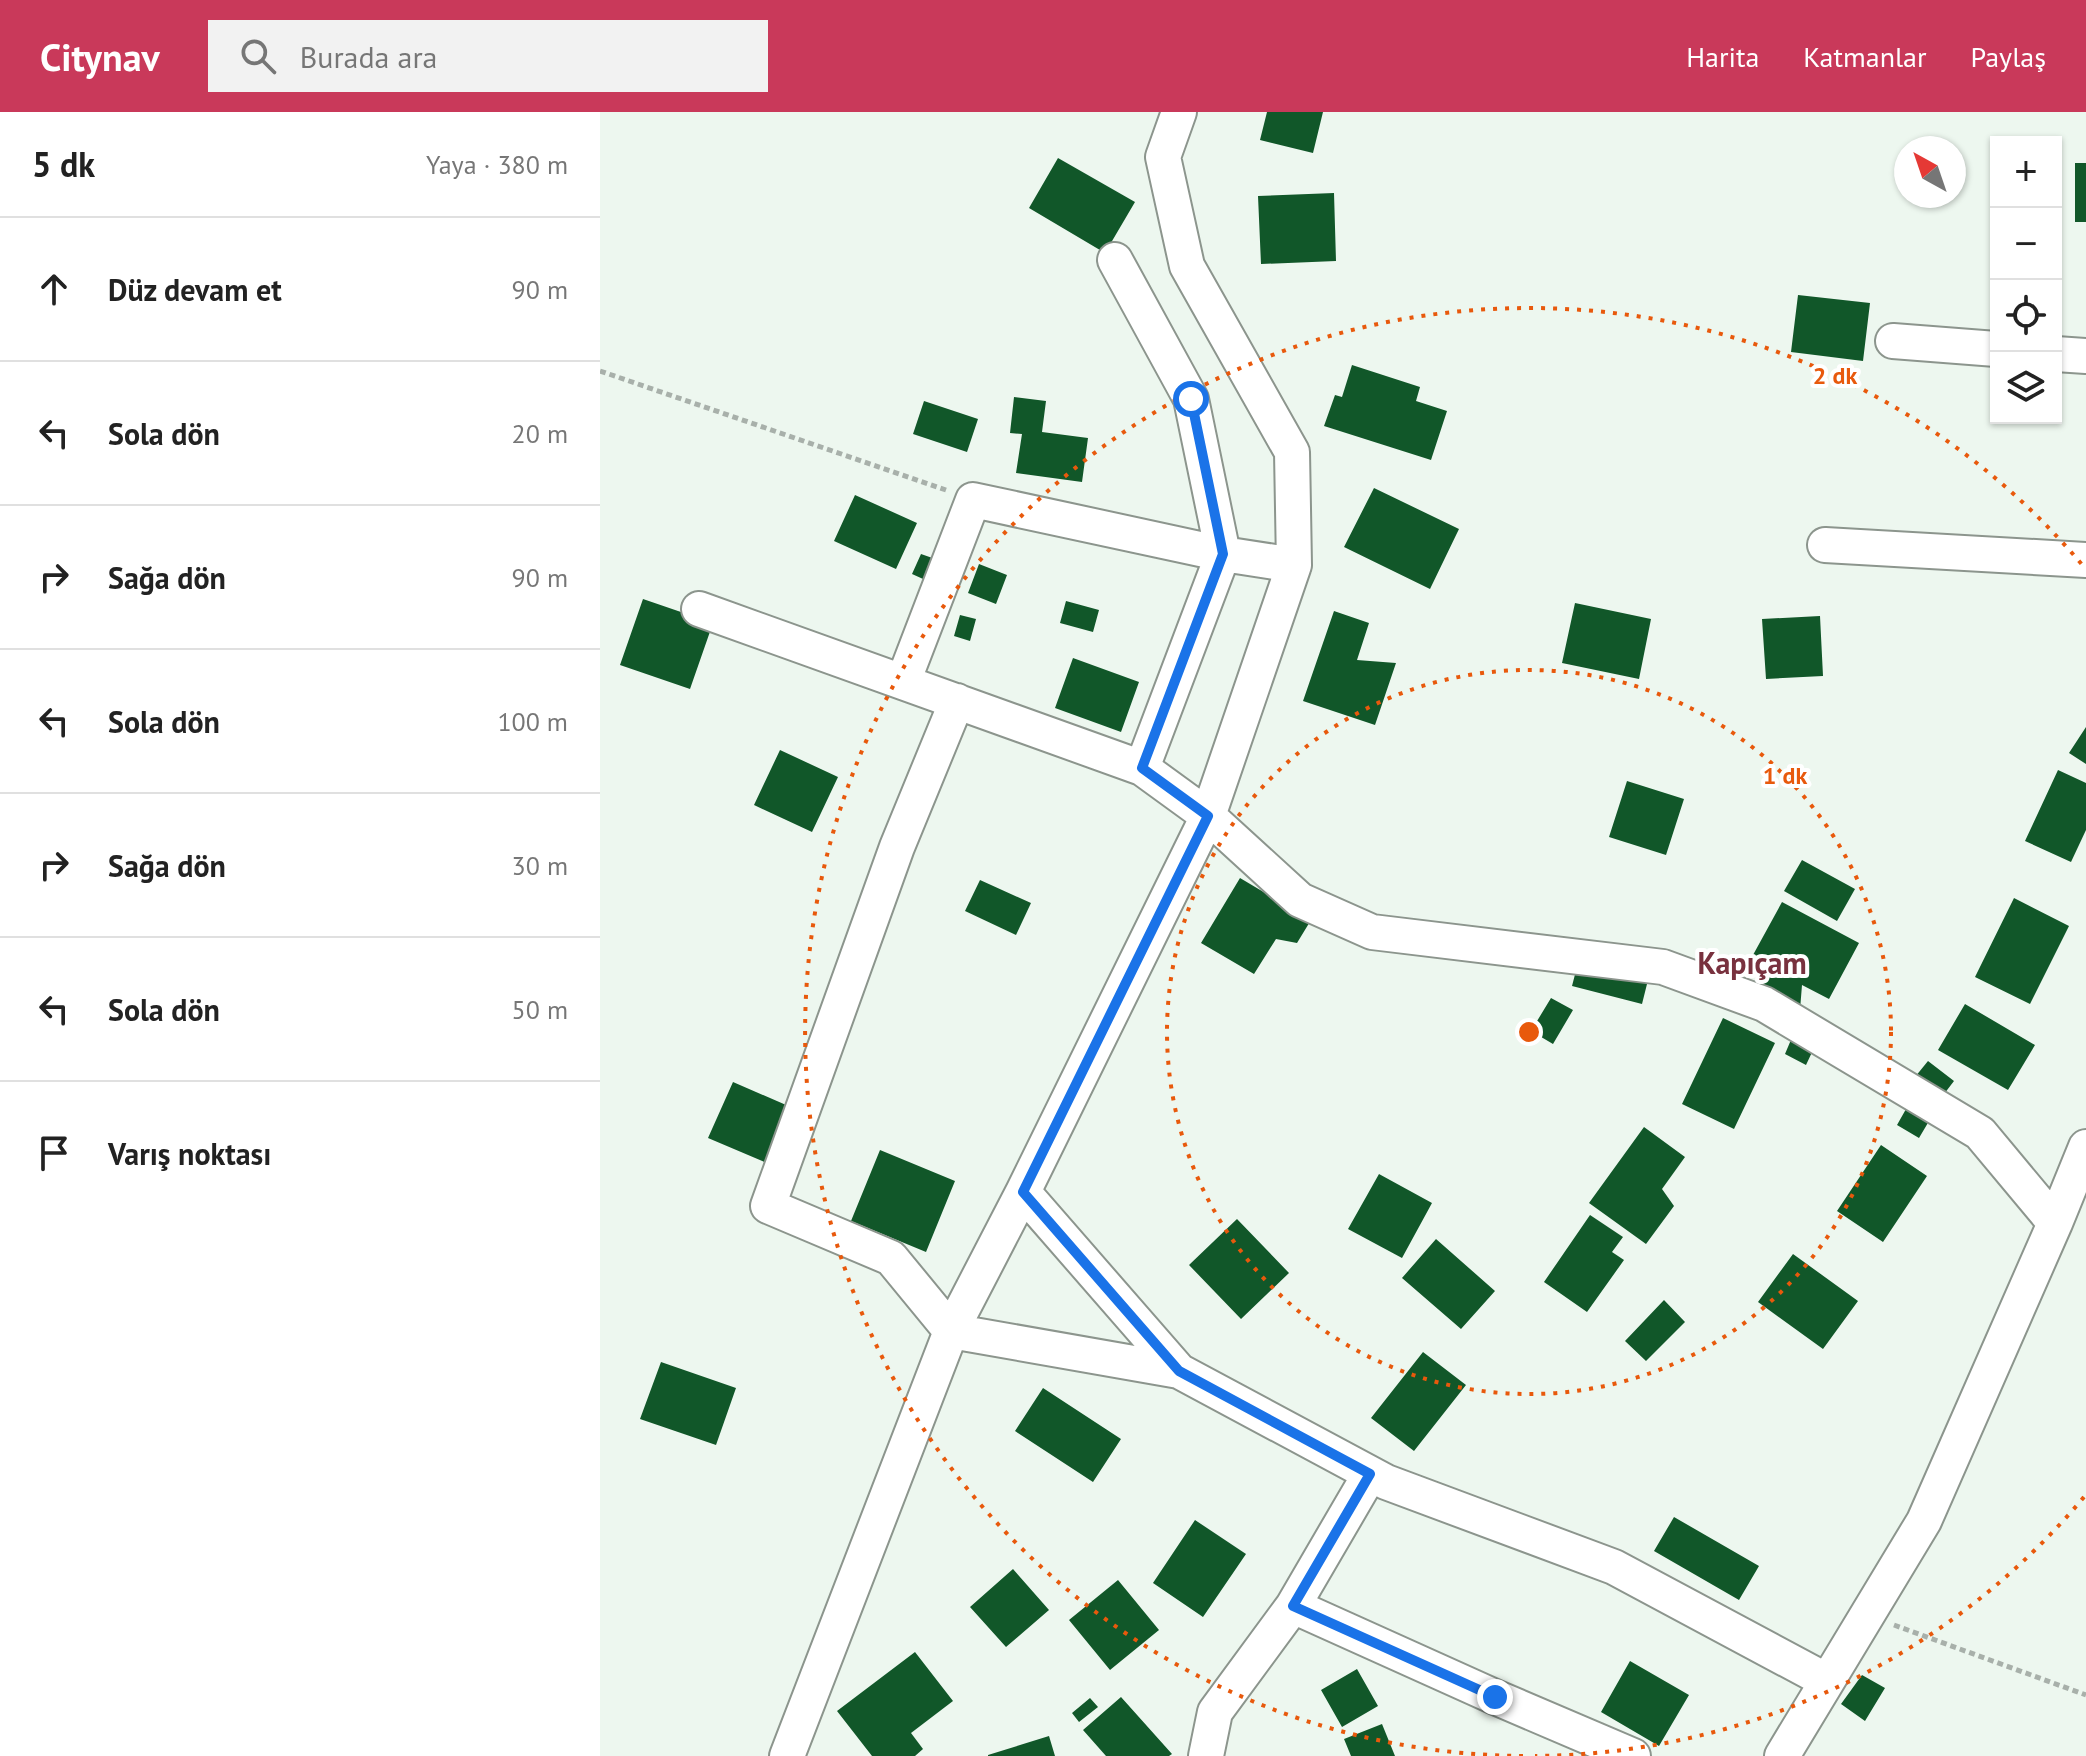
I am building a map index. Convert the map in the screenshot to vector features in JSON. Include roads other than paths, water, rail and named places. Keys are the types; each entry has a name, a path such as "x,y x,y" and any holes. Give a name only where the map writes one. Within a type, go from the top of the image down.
{"street":[{"path":"787,1756 951,1331 1208,816 1294,565 1292,452 1187,266 1163,157 1179,112"},
{"path":"1115,260 1191,399 1223,554 1142,768"},
{"path":"1893,341 1990,349"},
{"path":"2062,354 2086,356"},
{"path":"903,682 973,500 1223,554 1294,565"},
{"path":"1825,545 2086,560"},
{"path":"699,609 1142,768 1208,816 1300,900 1372,932 1663,967 1764,1004 1980,1133 2055,1223"},
{"path":"957,701 897,847 768,1206 891,1258 951,1331 1179,1371 1386,1482 1614,1567 1827,1681"},
{"path":"1782,1756 1924,1521 2086,1147"},
{"path":"1023,1192 1179,1371"},
{"path":"1206,1756 1215,1712 1293,1606 1370,1474"},
{"path":"1293,1606 1633,1756"}],"district":[{"name":"Kapıçam","path":"1752,962"}]}
